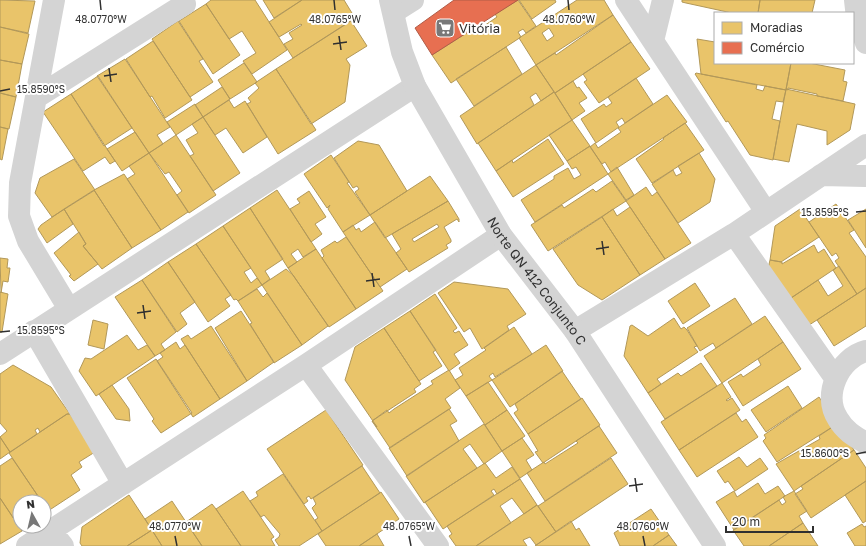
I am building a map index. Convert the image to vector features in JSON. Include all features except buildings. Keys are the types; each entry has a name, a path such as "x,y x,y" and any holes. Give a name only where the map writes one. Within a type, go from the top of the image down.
{"street":[{"path":"54,0 20,183 19,216 28,242 68,309"},
{"path":"392,6 413,0"},
{"path":"626,0 766,212"},
{"path":"652,40 663,0"},
{"path":"855,0 857,18 866,43"},
{"path":"37,97 186,1"},
{"name":"Norte QN 412 Conjunto C","path":"392,6 402,52 415,86 501,235 575,331 715,546"},
{"path":"0,354 415,86"},
{"path":"575,331 734,234 866,145"},
{"path":"821,175 866,176"},
{"path":"734,234 835,378"},
{"path":"27,546 57,538 123,484 306,365 501,235"},
{"path":"34,332 123,484"},
{"path":"866,351 846,362 835,378 832,398 837,418 849,434 866,443"},
{"path":"306,365 438,546"}],"place":[{"name":"Vitória","path":"445,28"}]}
